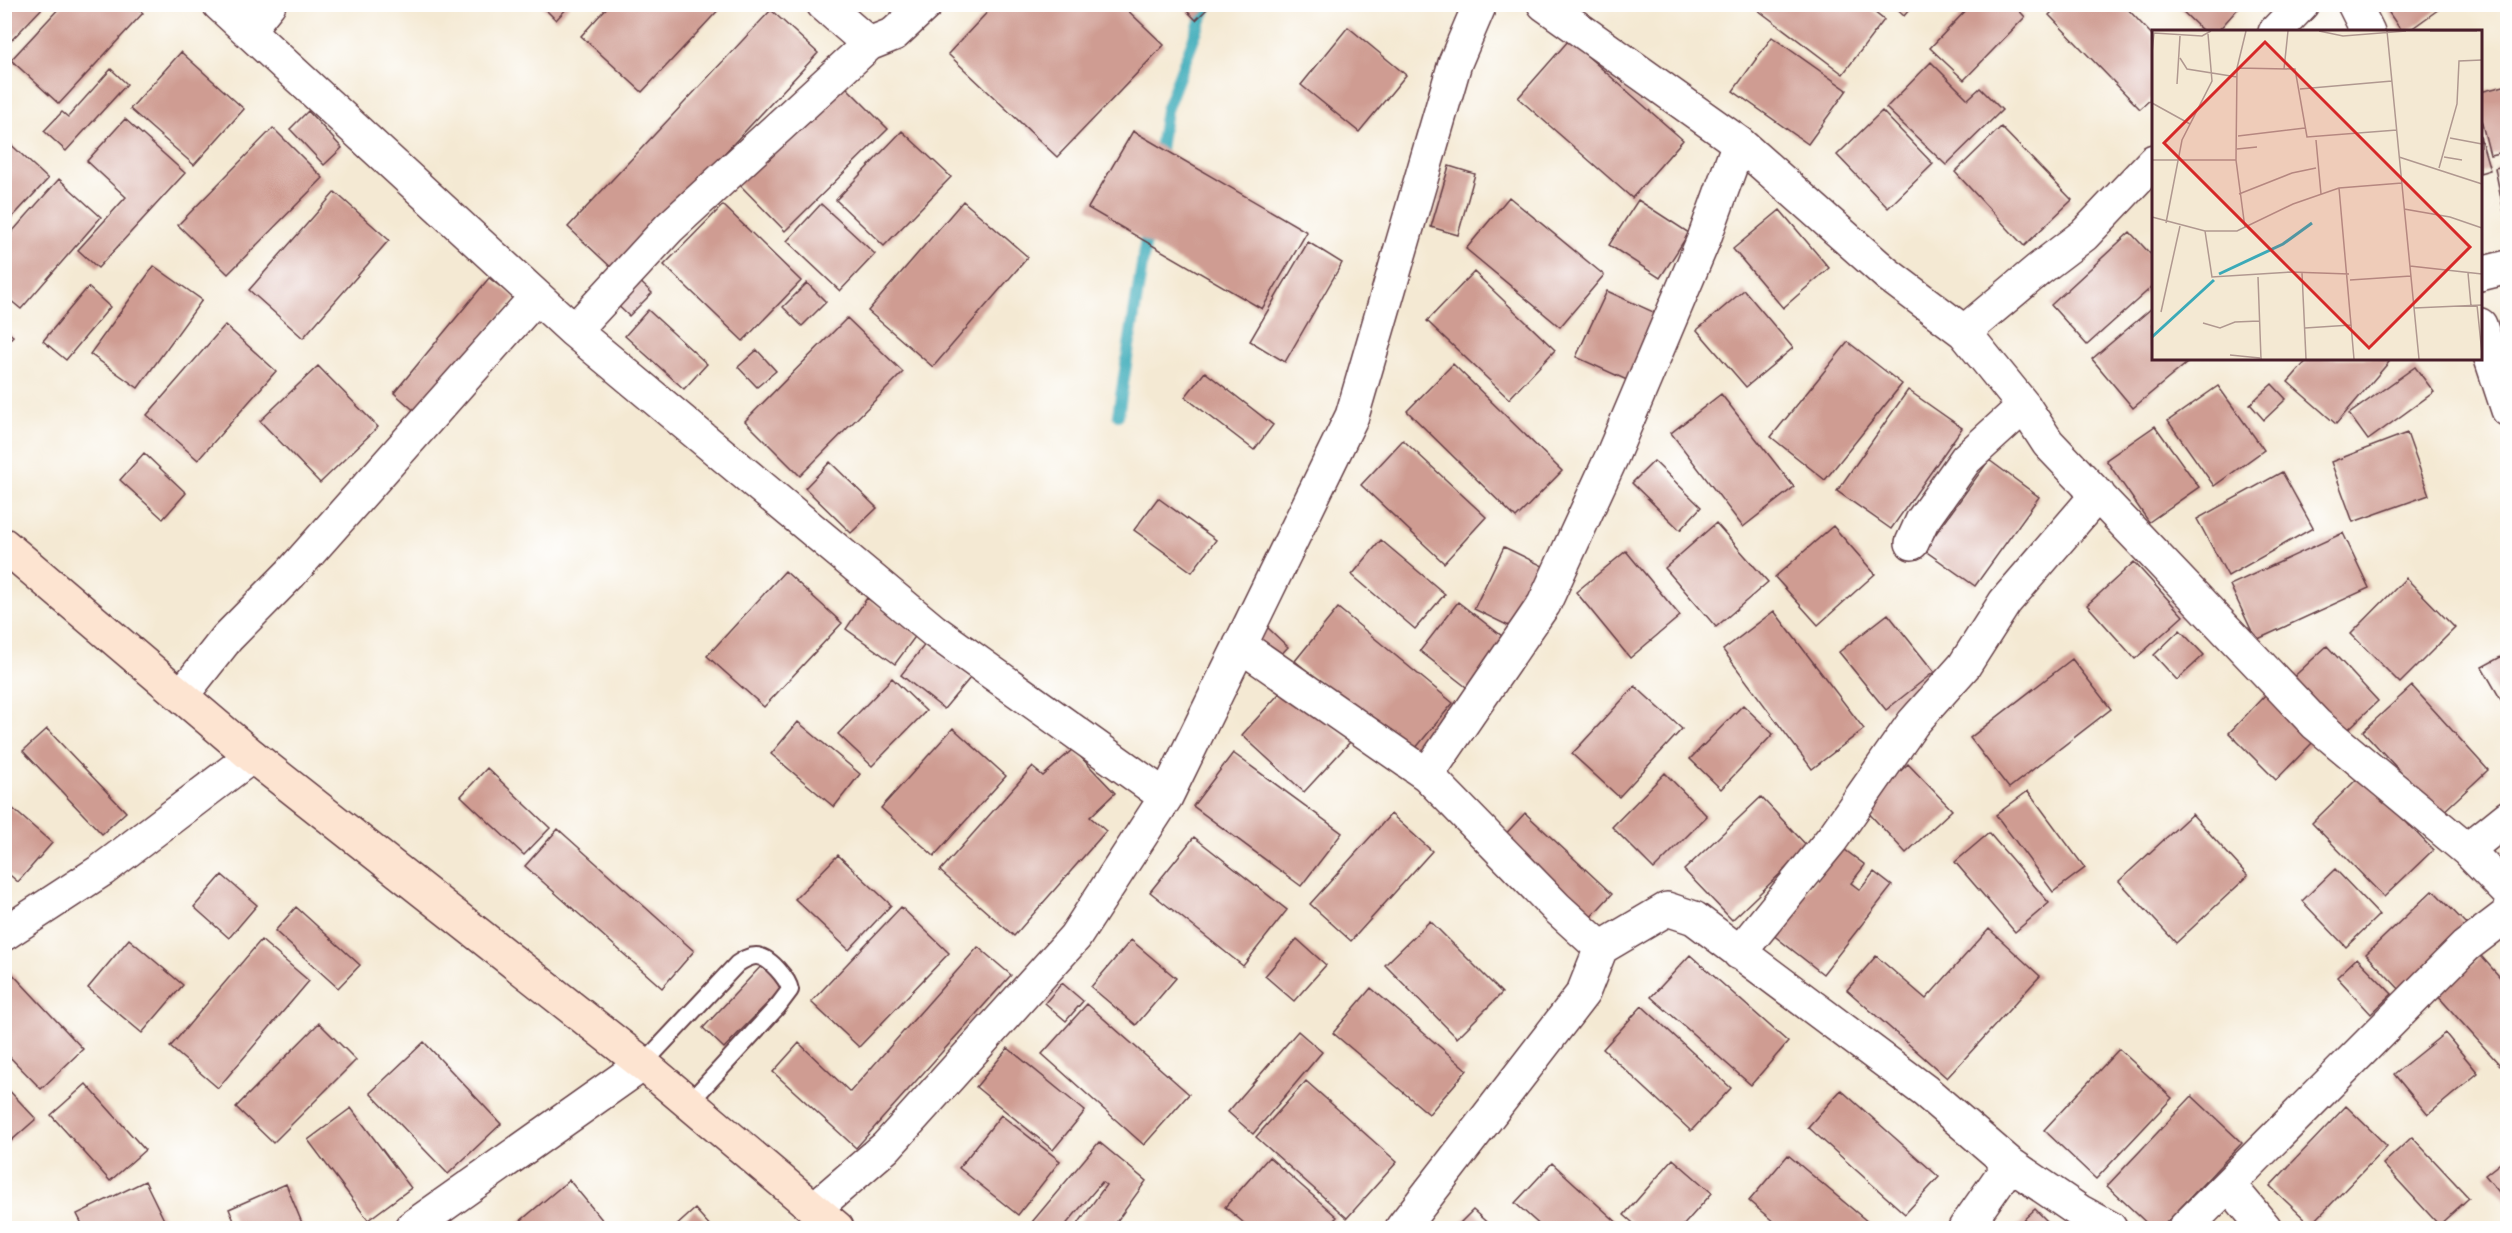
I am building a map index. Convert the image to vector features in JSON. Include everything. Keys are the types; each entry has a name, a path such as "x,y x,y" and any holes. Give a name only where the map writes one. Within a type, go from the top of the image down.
{"main road":[{"path":"4,545 252,756 643,1064 825,1219"}],"street":[{"path":"219,4 574,331 934,631 1166,797"},
{"path":"248,30 269,4"},
{"path":"823,4 869,44"},
{"path":"574,331 669,228 869,44 894,34 926,4"},
{"path":"825,1219 886,1147 1075,937 1166,797 1352,416 1455,63 1480,4"},
{"path":"1544,4 1739,143 1887,274 1964,332 2024,406 2048,443 2098,494 2162,566 2316,724 2467,850 2508,892"},
{"path":"2277,30 2302,4"},
{"path":"2354,4 2367,30"},
{"path":"1427,775 1544,604 1617,444 1704,239 1739,143"},
{"path":"1964,332 2038,270 2084,236 2152,163"},
{"path":"2482,274 2508,267"},
{"path":"182,695 227,638 291,573 536,297"},
{"path":"2482,328 2508,410"},
{"path":"1912,543 1922,521 1966,459 2024,406"},
{"path":"1739,953 1832,840 1913,723 1964,666 2005,602 2098,494"},
{"path":"1240,645 1427,775 1557,908 1601,948"},
{"path":"4,934 102,870 252,756"},
{"path":"2467,850 2508,817"},
{"path":"1402,1228 1583,993 1601,948 1667,909 1694,918 1924,1091 2010,1164 2079,1211 2110,1228"},
{"path":"2185,1228 2466,946 2508,914"},
{"path":"411,1228 514,1158 643,1064"},
{"path":"1965,1228 2010,1164"},
{"path":"2229,1185 2265,1228"}],"lane":[{"path":"643,1064 738,964 755,956 764,958 789,982 790,990 689,1103"}],"building":[{"path":"4,4 46,4 4,48"},
{"path":"540,4 571,4 556,20"},
{"path":"610,4 724,4 642,92 581,36"},
{"path":"995,4 1121,4 1164,45 1057,157 948,54"},
{"path":"1180,4 1212,4 1196,20"},
{"path":"1750,4 1864,4 1884,20 1843,74"},
{"path":"1891,4 1914,4 1904,16"},
{"path":"1972,4 2013,4 2025,17 1964,80 1930,48"},
{"path":"2060,4 2123,4 2152,35 2152,98 2140,109 2049,15"},
{"path":"2175,4 2242,4 2219,30 2202,30"},
{"path":"2383,4 2446,4 2410,30 2401,30"},
{"path":"62,5 134,5 143,13 59,104 11,60"},
{"path":"771,10 818,53 615,271 568,227"},
{"path":"1348,27 1406,75 1359,132 1301,85"},
{"path":"1772,37 1847,90 1808,144 1733,91"},
{"path":"1569,40 1683,140 1632,198 1518,98"},
{"path":"181,52 244,109 194,165 130,109"},
{"path":"1931,62 1968,99 1980,88 2002,110 1946,165 1886,108"},
{"path":"111,69 127,84 66,151 44,131 62,112 68,117"},
{"path":"841,82 888,129 785,231 738,183"},
{"path":"2508,85 2508,151 2490,155 2482,124 2482,92"},
{"path":"308,111 342,148 324,165 290,129"},
{"path":"1882,111 1933,164 1888,208 1837,155"},
{"path":"125,119 185,173 98,268 78,250 126,197 87,161"},
{"path":"2001,127 2072,200 2024,246 1955,172"},
{"path":"273,128 323,178 228,274 178,225"},
{"path":"902,131 951,177 884,246 836,200"},
{"path":"1133,131 1307,232 1262,309 1088,208"},
{"path":"4,138 48,179 4,226"},
{"path":"2482,143 2490,170 2482,172"},
{"path":"2508,165 2508,223 2506,223 2495,168"},
{"path":"1449,166 1475,174 1458,235 1431,227"},
{"path":"59,179 101,217 21,309 4,295 4,241"},
{"path":"335,192 389,240 303,338 249,290"},
{"path":"1509,197 1604,275 1560,327 1466,249"},
{"path":"1638,200 1689,233 1660,278 1609,245"},
{"path":"963,201 1028,257 933,367 868,311"},
{"path":"821,204 875,254 840,291 787,241"},
{"path":"723,205 801,281 743,341 664,265"},
{"path":"1780,210 1829,268 1783,308 1733,249"},
{"path":"2130,232 2152,256 2152,287 2087,345 2051,305"},
{"path":"1308,242 1342,263 1285,362 1250,341"},
{"path":"154,266 202,300 138,388 90,354"},
{"path":"1474,272 1555,350 1509,399 1427,321"},
{"path":"634,276 652,293 629,316 612,300"},
{"path":"489,278 515,298 418,414 394,393"},
{"path":"807,283 826,302 802,326 783,307"},
{"path":"88,287 110,307 66,360 43,341"},
{"path":"1744,290 1793,348 1746,387 1697,330"},
{"path":"1607,291 1660,315 1629,381 1576,357"},
{"path":"2152,308 2152,360 2191,360 2133,408 2092,359"},
{"path":"648,310 707,364 684,389 625,336"},
{"path":"847,318 903,372 800,476 745,421"},
{"path":"225,325 276,371 198,460 147,415"},
{"path":"4,329 13,336 4,345"},
{"path":"1848,342 1902,384 1825,480 1771,437"},
{"path":"757,350 776,371 757,387 738,367"},
{"path":"2307,360 2387,360 2389,362 2336,424 2288,382"},
{"path":"1453,364 1562,471 1516,518 1407,411"},
{"path":"318,366 378,427 320,483 260,421"},
{"path":"2415,367 2434,392 2368,440 2349,414"},
{"path":"1205,372 1273,425 1254,450 1185,397"},
{"path":"2272,384 2286,399 2264,420 2250,404"},
{"path":"2218,386 2264,450 2214,486 2168,421"},
{"path":"1908,390 1962,428 1891,529 1837,491"},
{"path":"1721,394 1794,487 1743,527 1671,433"},
{"path":"2155,426 2199,487 2149,522 2106,460"},
{"path":"2407,433 2429,495 2353,522 2331,462"},
{"path":"1403,440 1486,517 1444,563 1361,485"},
{"path":"144,453 186,493 163,519 120,480"},
{"path":"1989,460 2039,497 1975,586 1924,550"},
{"path":"1654,461 1701,507 1680,530 1632,483"},
{"path":"830,462 877,508 851,533 805,488"},
{"path":"2282,472 2313,528 2228,576 2197,519"},
{"path":"1158,498 1216,540 1192,572 1134,530"},
{"path":"1716,523 1768,582 1716,627 1665,568"},
{"path":"1833,526 1875,574 1818,625 1775,577"},
{"path":"2343,533 2369,588 2256,640 2230,585"},
{"path":"1381,540 1445,594 1415,629 1352,575"},
{"path":"1504,547 1547,568 1517,630 1474,609"},
{"path":"1626,551 1680,616 1630,658 1576,592"},
{"path":"2134,562 2183,616 2135,659 2087,605"},
{"path":"785,571 842,623 764,707 707,656"},
{"path":"2406,578 2455,628 2400,683 2351,634"},
{"path":"867,598 917,634 895,664 846,629"},
{"path":"1458,602 1507,640 1470,690 1420,651"},
{"path":"1338,608 1453,703 1410,755 1295,661"},
{"path":"1774,611 1864,729 1812,769 1723,650"},
{"path":"1888,614 1934,672 1886,710 1839,652"},
{"path":"1267,627 1288,647 1275,661 1254,640"},
{"path":"2180,630 2204,655 2177,680 2154,655"},
{"path":"926,643 970,678 944,709 901,675"},
{"path":"2327,646 2378,701 2339,738 2287,683"},
{"path":"2508,653 2508,712 2482,667"},
{"path":"2072,659 2111,709 2009,788 1970,738"},
{"path":"892,678 926,711 872,766 838,734"},
{"path":"1287,685 1350,742 1304,792 1242,735"},
{"path":"1635,686 1682,729 1619,797 1572,754"},
{"path":"2412,686 2488,770 2440,815 2363,731"},
{"path":"2268,692 2316,739 2276,780 2229,733"},
{"path":"1743,705 1773,734 1721,789 1690,759"},
{"path":"798,722 860,774 834,807 771,754"},
{"path":"953,728 1006,776 934,856 881,808"},
{"path":"47,729 126,812 102,834 23,751"},
{"path":"1073,749 1115,793 1090,817 1106,831 1014,936 940,871 1032,767 1043,776"},
{"path":"1233,753 1342,833 1301,886 1193,806"},
{"path":"1908,764 1952,810 1906,853 1863,807"},
{"path":"487,768 550,828 524,855 461,796"},
{"path":"1665,773 1707,816 1654,869 1612,827"},
{"path":"2361,775 2433,850 2384,897 2312,823"},
{"path":"2028,791 2085,868 2053,892 1996,815"},
{"path":"1761,797 1808,847 1732,920 1684,870"},
{"path":"4,801 52,843 18,882 4,870"},
{"path":"1525,813 1612,894 1588,920 1501,839"},
{"path":"1391,814 1432,851 1351,941 1310,904"},
{"path":"2192,814 2248,876 2176,943 2119,881"},
{"path":"558,829 694,951 662,988 525,866"},
{"path":"1989,833 2049,903 2015,932 1955,862"},
{"path":"1194,837 1287,910 1243,966 1150,892"},
{"path":"1841,847 1865,865 1851,883 1860,890 1874,872 1892,886 1823,974 1772,934"},
{"path":"838,855 891,905 849,950 795,899"},
{"path":"2335,869 2379,915 2346,947 2302,901"},
{"path":"222,875 257,905 229,938 194,907"},
{"path":"2433,890 2469,927 2402,992 2366,954"},
{"path":"296,907 360,965 338,988 275,931"},
{"path":"901,907 949,953 859,1047 811,1002"},
{"path":"1430,921 1502,993 1457,1038 1385,965"},
{"path":"1989,929 2040,976 1947,1078 1847,990 1876,956 1926,999"},
{"path":"129,939 183,985 142,1033 88,988"},
{"path":"1297,939 1326,965 1294,1001 1265,976"},
{"path":"261,940 309,981 218,1088 170,1047"},
{"path":"1131,940 1176,978 1136,1025 1091,987"},
{"path":"978,947 1011,975 856,1148 773,1072 799,1043 850,1092"},
{"path":"1690,955 1788,1042 1751,1085 1651,997"},
{"path":"2481,956 2508,986 2508,1059 2500,1065 2437,995"},
{"path":"2357,958 2392,994 2371,1014 2337,977"},
{"path":"764,963 786,984 724,1048 703,1028"},
{"path":"6,967 83,1049 41,1089 4,1051"},
{"path":"1062,983 1083,1001 1066,1021 1045,1003"},
{"path":"1371,988 1467,1070 1429,1114 1333,1033"},
{"path":"1087,1004 1189,1094 1144,1145 1042,1054"},
{"path":"1642,1006 1731,1088 1691,1131 1603,1049"},
{"path":"319,1023 356,1060 273,1143 236,1107"},
{"path":"1298,1031 1322,1052 1253,1134 1228,1112"},
{"path":"2445,1033 2478,1073 2428,1115 2394,1074"},
{"path":"424,1042 501,1124 448,1174 370,1093"},
{"path":"1008,1048 1085,1111 1053,1150 976,1087"},
{"path":"2119,1049 2172,1098 2096,1179 2044,1130"},
{"path":"1306,1081 1397,1162 1347,1218 1256,1137"},
{"path":"86,1084 145,1150 110,1181 51,1115"},
{"path":"4,1085 36,1119 4,1147"},
{"path":"1841,1090 1939,1177 1905,1214 1808,1127"},
{"path":"2192,1096 2242,1143 2161,1228 2152,1228 2107,1186"},
{"path":"2346,1106 2387,1146 2311,1225 2270,1186"},
{"path":"351,1108 411,1188 368,1220 308,1140"},
{"path":"1001,1115 1060,1161 1018,1215 959,1168"},
{"path":"2412,1137 2469,1198 2439,1225 2383,1164"},
{"path":"1099,1142 1146,1181 1112,1228 1075,1228 1106,1185 1102,1182 1063,1228 1027,1228"},
{"path":"1788,1155 1875,1228 1781,1228 1749,1201"},
{"path":"1269,1157 1337,1217 1326,1228 1250,1228 1225,1207"},
{"path":"2508,1157 2508,1203 2485,1175"},
{"path":"1673,1159 1712,1193 1681,1228 1639,1228 1624,1215"},
{"path":"1552,1163 1623,1228 1543,1228 1515,1203"},
{"path":"569,1180 609,1228 512,1228"},
{"path":"145,1181 168,1228 84,1228 77,1214"},
{"path":"286,1184 304,1228 237,1228 229,1209"},
{"path":"695,1209 712,1228 674,1228"},
{"path":"2035,1209 2054,1228 2015,1228"},
{"path":"1473,1210 1493,1228 1455,1228"}],"waterway":[{"path":"1158,162 1166,110 1207,4"},
{"path":"1118,415 1148,227"}]}
